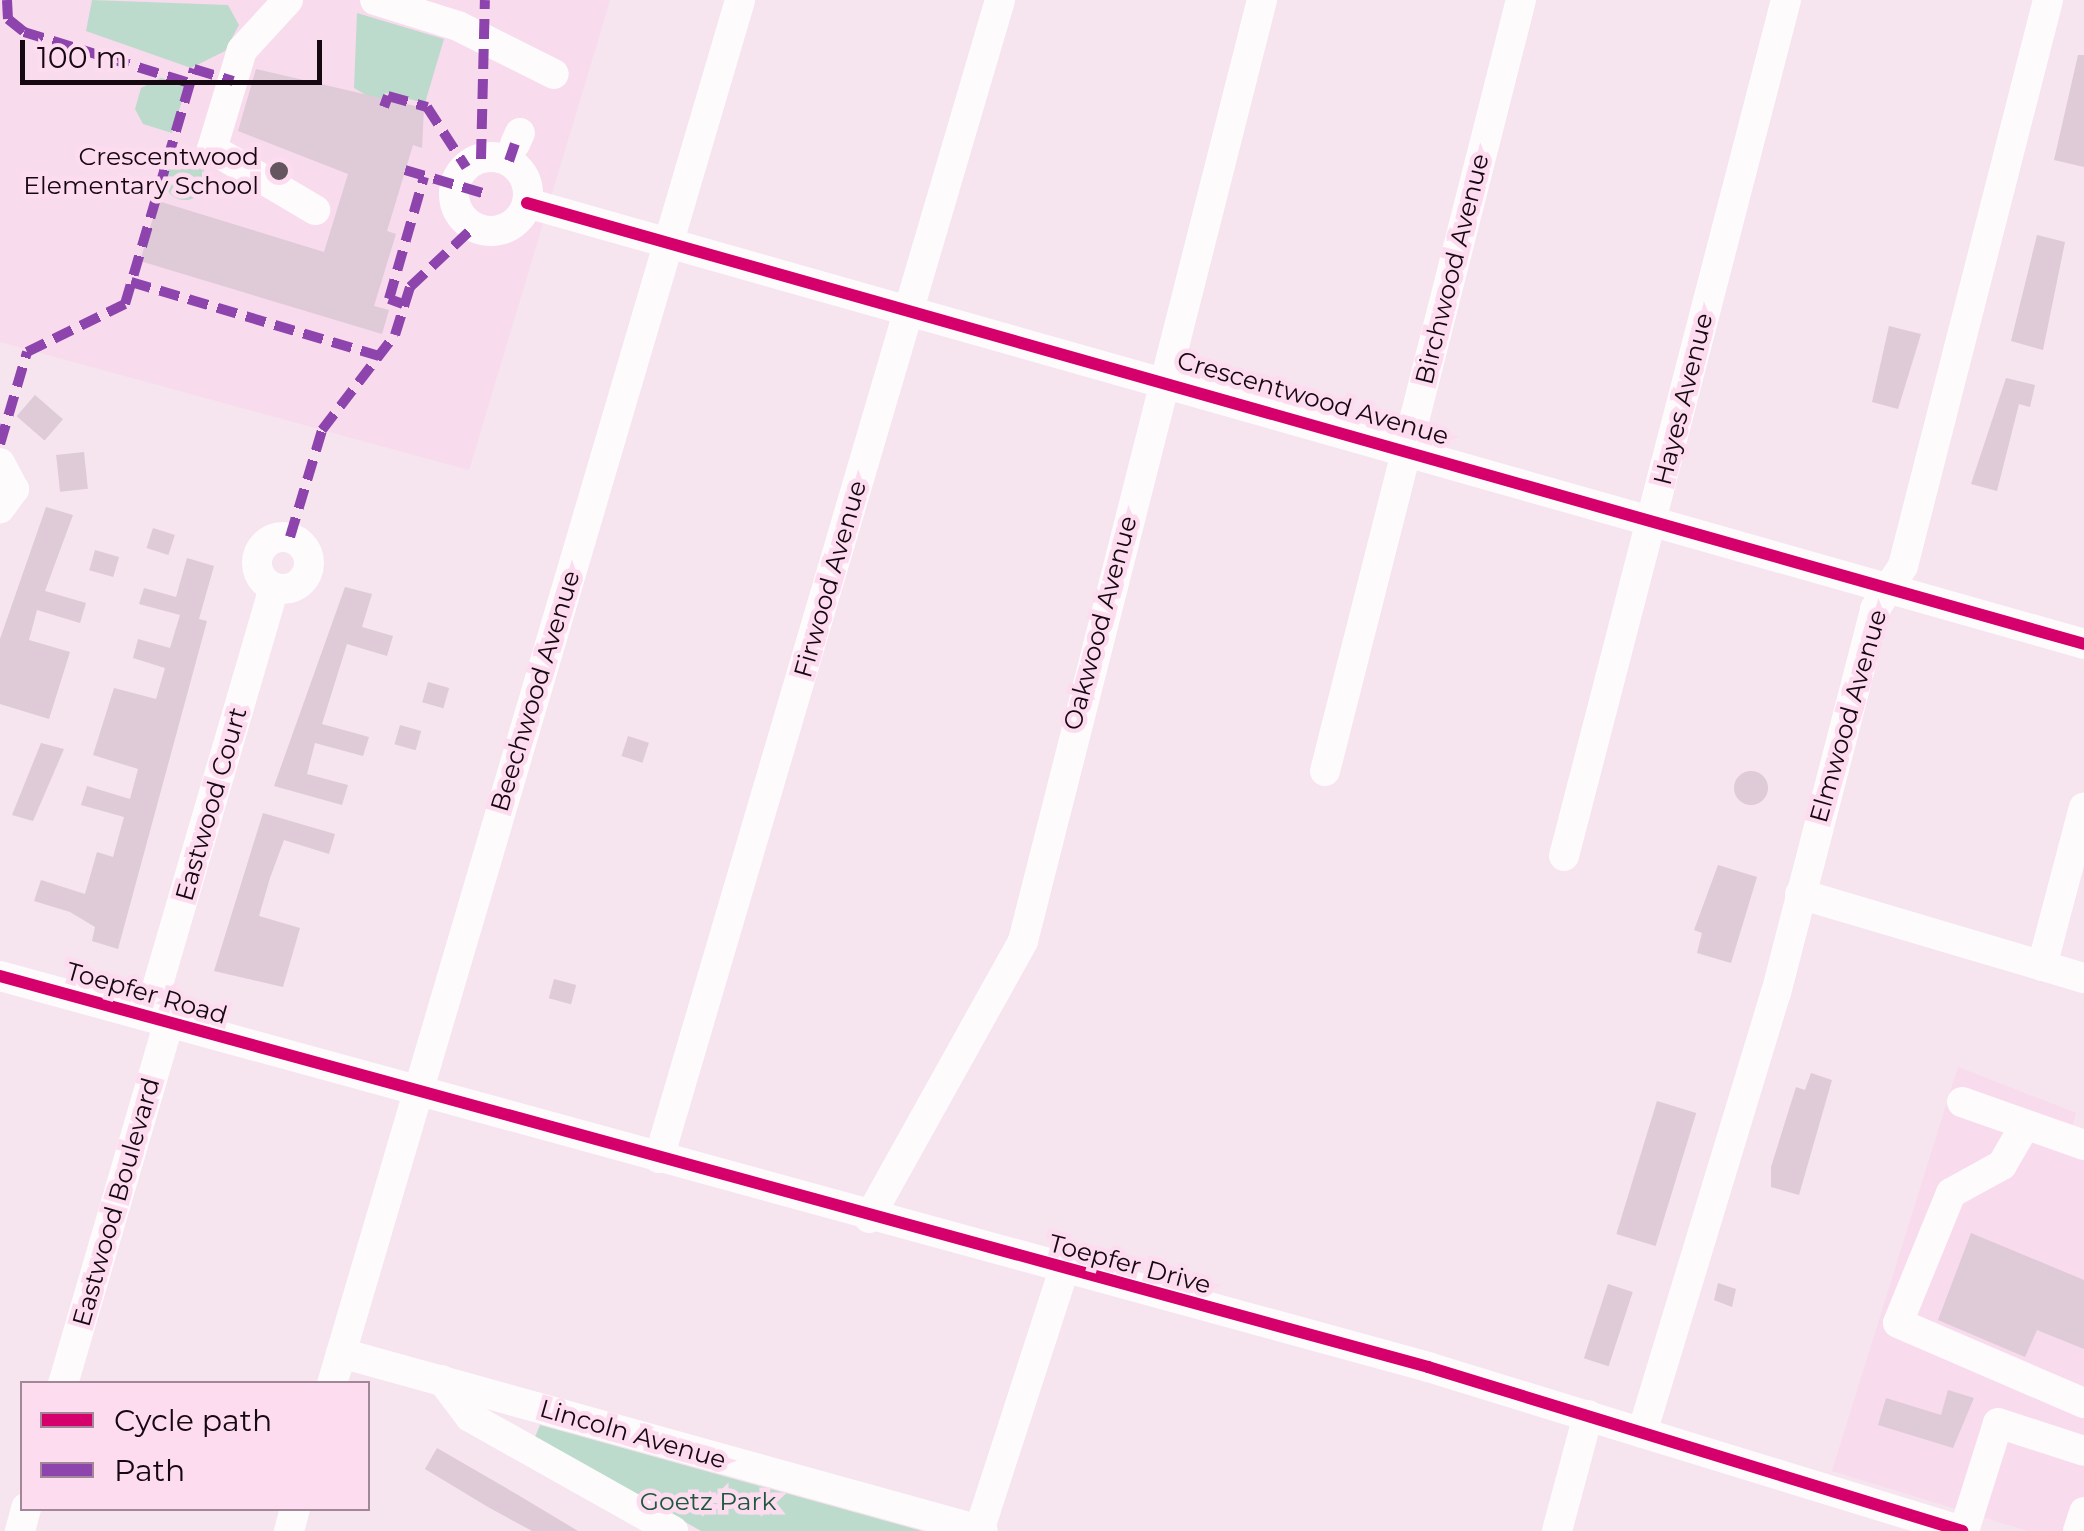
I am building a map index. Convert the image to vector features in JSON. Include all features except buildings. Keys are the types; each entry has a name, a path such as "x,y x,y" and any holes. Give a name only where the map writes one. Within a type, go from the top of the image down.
{"street":[{"path":"288,0 242,50 212,149 315,210"},
{"path":"375,0 458,26 554,74"},
{"name":"Beechwood Avenue","path":"333,1381 740,0"},
{"name":"Firwood Avenue","path":"659,1158 1000,0"},
{"name":"Oakwood Avenue","path":"869,1218 1024,941 1262,0"},
{"name":"Birchwood Avenue","path":"1325,771 1521,0"},
{"name":"Hayes Avenue","path":"1564,856 1786,0"},
{"name":"Elmwood Avenue","path":"1642,1432 1888,587 1903,566 2048,0"},
{"name":"Crescentwood Avenue","path":"527,204 1165,378 2084,644"},
{"path":"0,463 14,489 0,508"},
{"name":"Eastwood Court","path":"159,1018 273,592"},
{"path":"2042,966 2084,807"},
{"path":"1800,894 2084,978"},
{"name":"Toepfer Road","path":"0,976 281,1054"},
{"name":"Eastwood Boulevard","path":"64,1381 159,1018"},
{"name":"Toepfer Drive","path":"281,1054 1588,1416 1963,1531"},
{"path":"1962,1102 2084,1145"},
{"path":"2025,1125 2002,1165 1951,1193 1898,1323 2084,1403"},
{"path":"980,1530 1064,1269"},
{"name":"Lincoln Avenue","path":"341,1352 980,1530"},
{"path":"442,1380 470,1418 673,1531"},
{"path":"1557,1531 1588,1416"},
{"path":"1963,1531 1998,1423 2084,1451"},
{"path":"2078,1531 2084,1512"}],"shaded area":[{"name":"Crescentwood Elementary School","path":"0,0 610,0 469,470 0,342"},
{"path":"1958,1067 2076,1113 2070,1135 2084,1138 2084,1531 2028,1531 1832,1471"}],"green space":[{"path":"92,0 228,5 239,25 225,51 191,68 86,31"},
{"path":"357,13 444,39 425,103 385,93 381,104 354,88"},
{"path":"161,78 187,85 172,133 143,124 135,109 141,88"},
{"path":"185,158 200,164 206,179 200,194 185,200 170,194 164,179 170,164"},
{"name":"Goetz Park","path":"540,1425 922,1531 701,1531 535,1437"}],"marked path":[{"path":"7,0 8,19 24,32 190,83"},
{"path":"481,159 485,0"},
{"path":"0,444 27,352 125,304 194,69 233,81"},
{"path":"384,107 388,96 427,107 466,167"},
{"path":"509,161 515,144"},
{"path":"405,170 486,194"},
{"path":"403,304 389,299 424,177"},
{"path":"290,537 322,430 395,335 410,287 474,227"},
{"path":"131,282 379,356"}],"cycle path":[{"path":"527,203 2084,644"},
{"path":"0,976 1428,1367 1962,1531"}],"place":[{"name":"Crescentwood Elementary School","path":"279,171"}]}
